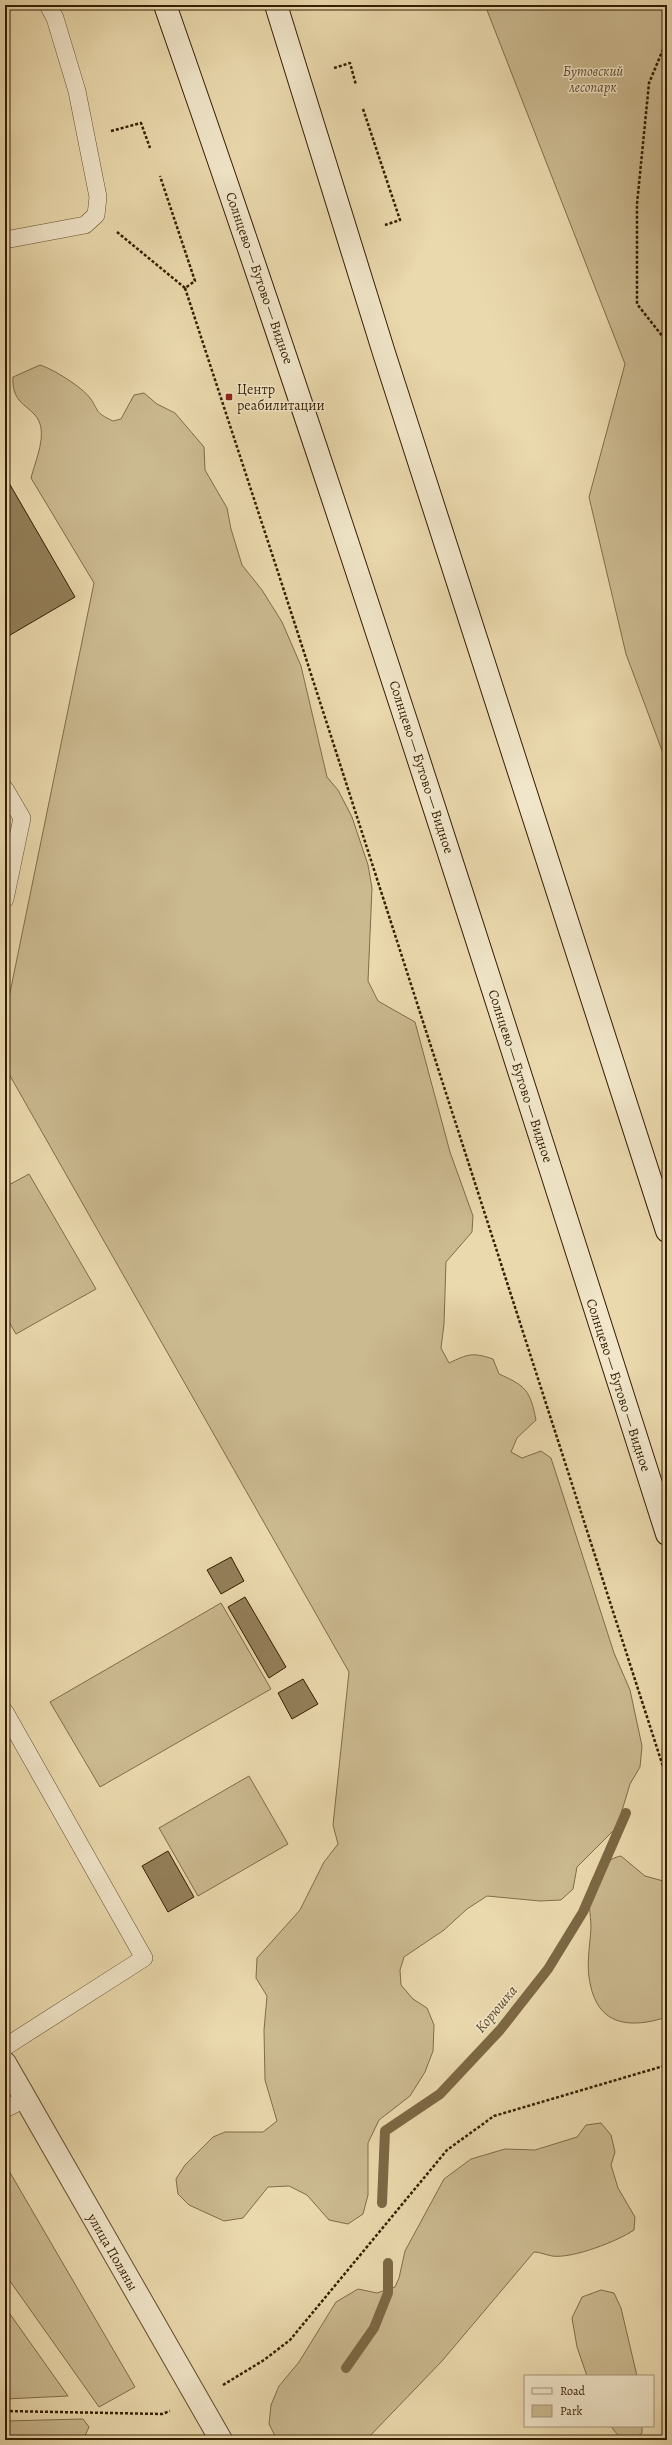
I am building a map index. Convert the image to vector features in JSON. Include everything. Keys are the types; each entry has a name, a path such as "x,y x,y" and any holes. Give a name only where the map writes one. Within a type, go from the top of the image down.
{"main road":[{"name":"Солнцево — Бутово — Видное","path":"165,5 267,297 433,801 667,1534"},
{"path":"276,5 342,221 667,1231"},
{"name":"улица Поляны","path":"5,2063 221,2440"}],"lane":[{"path":"5,240 85,225 96,215 98,197 77,91 55,18 48,5"},
{"path":"5,789 22,818 5,900"},
{"path":"5,1712 144,1958 5,2047"},
{"path":"5,2108 25,2099"}],"path":[{"path":"667,40 649,83 637,204 637,304 667,342"},
{"path":"334,68 350,63 356,85"},
{"path":"363,109 400,220 385,225"},
{"path":"86,137 141,123 150,148"},
{"path":"160,176 195,281 184,288"},
{"path":"96,215 184,288 291,612 667,1779"},
{"path":"234,2379 264,2360 290,2340 447,2150 494,2116 667,2065"},
{"path":"5,2411 162,2414"}],"green space":[{"name":"Бутовский лесопарк","path":"485,5 667,5 667,764 626,654 589,497 625,364"},
{"path":"40,365 59,374 81,389 90,398 100,413 113,421 121,419 134,395 144,393 157,404 175,413 204,447 205,470 227,508 231,529 242,565 262,590 282,622 301,666 327,777 338,790 352,817 368,865 372,888 368,981 378,1001 415,1022 450,1152 473,1216 472,1232 446,1262 444,1324 441,1348 449,1363 470,1355 480,1355 493,1359 499,1374 521,1386 529,1395 536,1420 517,1438 511,1452 522,1458 541,1451 551,1458 614,1653 630,1690 642,1746 640,1767 630,1784 617,1827 577,1867 573,1889 561,1900 540,1901 487,1896 467,1909 444,1930 404,1957 400,1970 401,1985 413,1999 427,2008 434,2025 433,2051 425,2072 410,2096 379,2120 368,2143 368,2195 363,2214 348,2224 329,2220 307,2195 289,2186 268,2187 243,2218 224,2221 189,2205 178,2194 176,2179 185,2165 213,2137 225,2132 263,2132 277,2121 265,2080 264,2030 267,1996 256,1978 257,1958 300,1910 324,1862 338,1844 333,1825 349,1672 5,1067 5,1017 94,583 31,478 40,444 40,424 33,413 19,400 13,387 13,377"},
{"path":"29,1174 96,1289 16,1334 5,1315 5,1187"},
{"path":"221,1603 271,1689 100,1787 50,1702"},
{"path":"249,1776 288,1844 198,1896 159,1828"},
{"path":"621,1856 645,1876 667,1882 667,2017 640,2023 618,2021 608,2016 600,2008 594,1997 589,1976 588,1963 591,1928 589,1901 590,1886 594,1876 602,1866 616,1857"},
{"path":"601,2123 611,2135 615,2152 611,2165 618,2188 635,2217 634,2230 606,2244 571,2255 552,2256 534,2252 442,2361 366,2440 277,2440 269,2424 271,2405 279,2386 299,2362 336,2302 358,2289 377,2293 395,2287 399,2278 405,2251 444,2179 471,2159 505,2149 535,2150 577,2137 586,2125"},
{"path":"5,2164 135,2387 99,2407 5,2274"},
{"path":"601,2290 614,2293 621,2308 637,2375 587,2375 577,2347 572,2318 582,2297"},
{"path":"5,2307 68,2396 5,2399"},
{"path":"83,2419 89,2427 83,2440 5,2440 5,2421"},
{"path":"612,2427 642,2427 642,2433 629,2439 621,2437"}],"building":[{"path":"5,476 75,597 5,638"},
{"path":"231,1557 244,1581 221,1594 207,1570"},
{"path":"245,1597 286,1667 269,1678 228,1607"},
{"path":"303,1679 318,1704 292,1719 278,1693"},
{"path":"168,1851 194,1897 168,1912 142,1866"}],"waterway":[{"name":"Корюшка","path":"382,2203 385,2131 440,2094 500,2030 548,1969 583,1912 626,1813"},
{"name":"Корюшка","path":"346,2368 374,2328 388,2293 388,2263"}],"place":[{"name":"Центр реабилитации","path":"229,397"}]}
